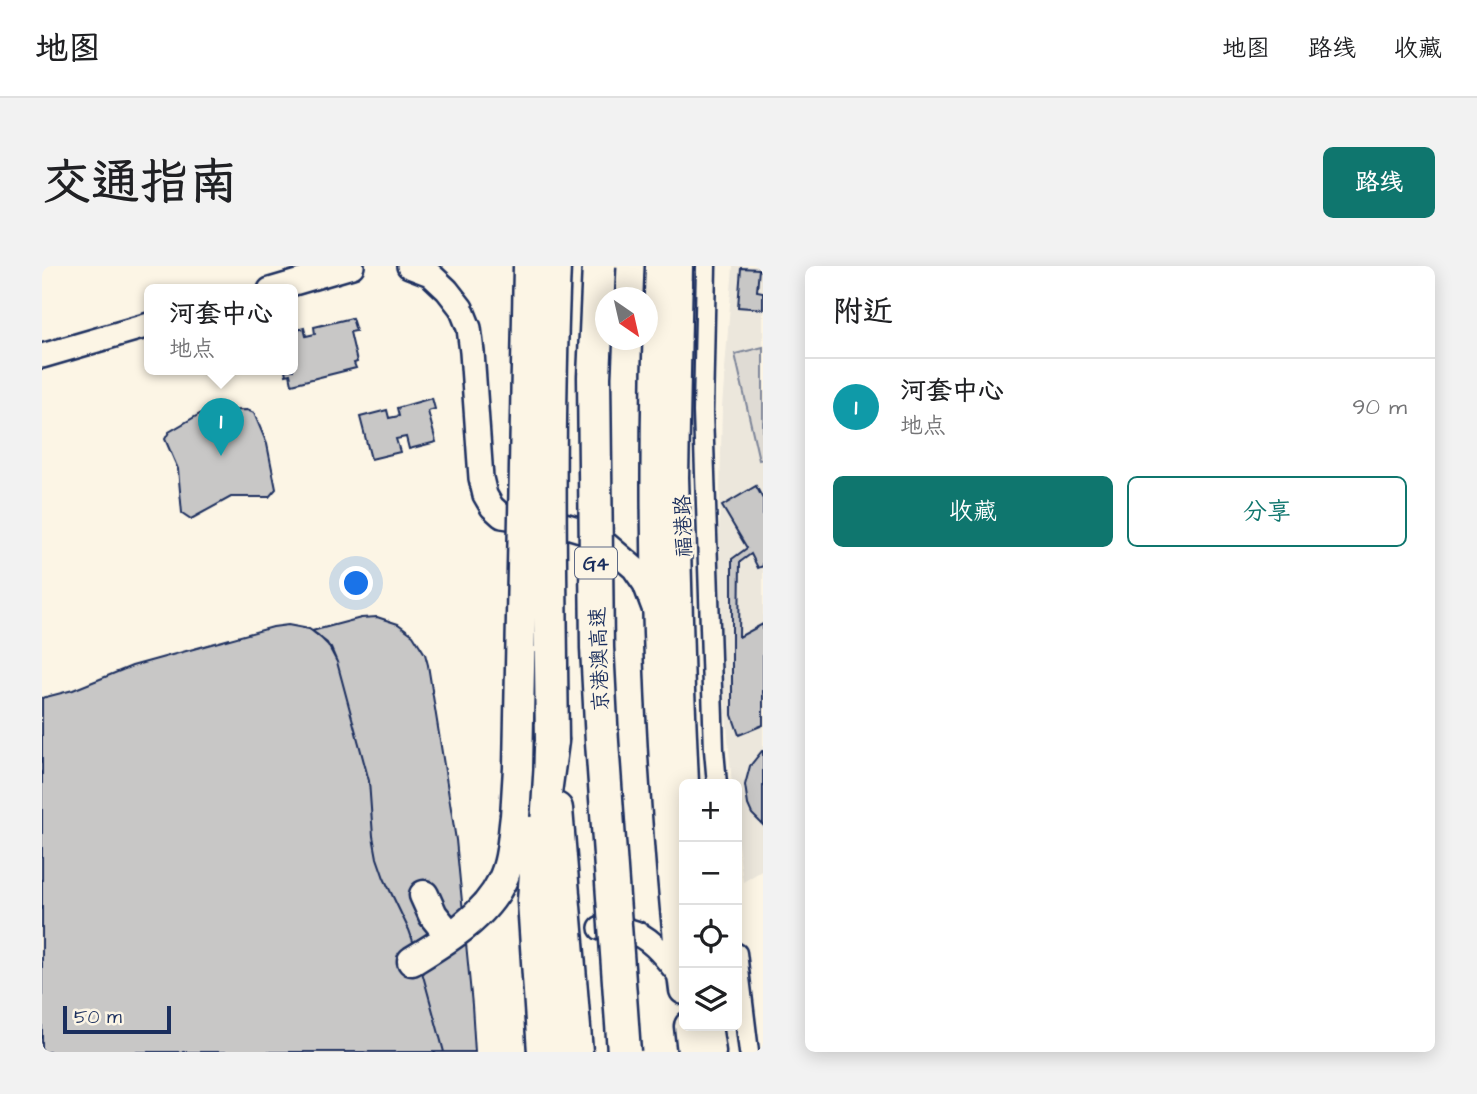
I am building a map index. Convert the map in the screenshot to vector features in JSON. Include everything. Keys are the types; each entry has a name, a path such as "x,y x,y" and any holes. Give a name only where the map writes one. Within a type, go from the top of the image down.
{"highway":[{"path":"526,360 540,266"},
{"name":"G4","path":"554,266 550,451 552,741 576,1052"},
{"name":"京港澳高速","path":"599,266 594,377 597,636 601,742 624,1052"},
{"path":"676,266 672,404 682,779"},
{"path":"544,1052 534,901 538,845 552,741"},
{"path":"609,859 646,1052"},
{"path":"706,1031 709,1052"}],"main road":[{"path":"412,961 450,936 483,908 502,881 511,848 518,743 528,266"},
{"path":"660,266 655,458 657,615 671,879 682,968"},
{"path":"424,895 433,915 450,936"},
{"path":"690,1031 692,1052"}],"street":[{"path":"290,284 352,266"},
{"path":"410,266 430,274 447,289 461,308 469,328 481,478 485,495 492,507 502,516 564,525 584,531 607,545 634,568 645,584 657,615"},
{"name":"福港路","path":"706,266 702,412 717,779"},
{"path":"42,356 144,326"},
{"path":"601,928 637,933 662,954 679,977"},
{"path":"739,968 749,1052"}],"shaded area":[{"path":"733,266 763,266 763,870 743,882 742,779 732,779 722,667 719,537 722,407"},
{"path":"763,347 763,459 759,460 735,354"}],"building":[{"path":"741,268 759,269 757,291 763,292 763,309 738,307"},
{"path":"352,318 356,331 350,332 356,368 292,384 290,375 298,375 298,330 304,328 306,336 315,334 314,327"},
{"path":"432,398 435,409 428,411 436,442 409,449 406,437 396,439 400,452 371,459 360,417 387,410 389,418 399,416 397,408"},
{"path":"247,410 254,413 267,444 276,489 269,497 231,497 191,519 182,513 178,469 165,439 169,432 205,411"},
{"path":"756,486 763,499 763,566 758,568 751,554 740,562 739,637 763,624 763,725 739,735 732,715 732,559 747,548 722,506"},
{"path":"377,617 398,624 413,635 425,654 428,665 456,840 475,1052 444,1052 416,950 377,858 369,781 337,662 327,643 312,631 361,618"},
{"path":"288,625 309,629 318,635 331,648 337,662 369,781 377,858 416,950 444,1052 42,1052 42,698 73,690 132,666"},
{"path":"762,751 763,825 752,814 745,785 750,766"}],"place":[{"name":"河套中心","path":"221,456"}]}
